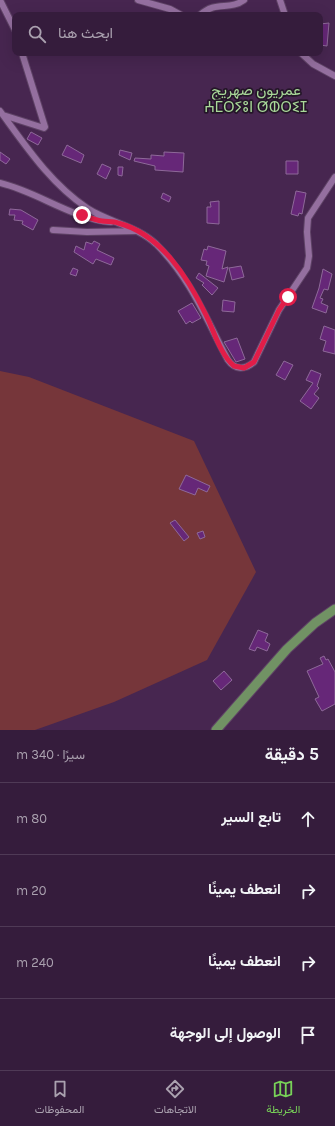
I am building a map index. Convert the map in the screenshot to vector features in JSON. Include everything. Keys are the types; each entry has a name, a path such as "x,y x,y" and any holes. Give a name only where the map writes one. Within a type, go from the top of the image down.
{"main road":[{"path":"216,730 287,649 316,623 335,609"}],"street":[{"path":"0,0 12,24"},
{"path":"138,0 176,12"},
{"path":"204,12 211,6 233,4 244,0"},
{"path":"280,0 284,12"},
{"path":"2,113 44,128 45,127 23,56"},
{"path":"304,56 313,64 335,76"},
{"path":"2,113 27,148 58,184 87,208 138,231 155,243 179,270 198,299 228,360 234,366 244,368 252,364 258,357 279,310 307,268 309,256 307,232 308,218 335,176"},
{"path":"0,183 22,190 100,221 117,222"},
{"path":"53,230 93,232 138,231"}],"shaded area":[{"path":"0,371 29,377 194,441 256,572 207,660 114,702 35,730 0,730"}],"building":[{"path":"329,23 327,46 323,45 323,24"},
{"path":"31,132 42,138 38,145 27,139"},
{"path":"67,145 84,155 81,163 62,155"},
{"path":"120,150 132,153 130,160 119,155"},
{"path":"0,152 10,159 6,164 0,160"},
{"path":"164,152 184,153 183,172 155,170 155,166 134,161 135,158 151,159 151,155 164,156"},
{"path":"286,161 298,161 298,174 286,174"},
{"path":"102,164 111,168 106,179 97,174"},
{"path":"118,167 123,167 122,176 118,175"},
{"path":"296,191 306,193 302,214 299,213 298,216 291,214"},
{"path":"163,193 171,197 169,202 161,198"},
{"path":"219,201 219,224 207,223 207,207 211,207 210,202"},
{"path":"10,209 21,210 38,220 33,230 22,224 23,221 14,220 15,215 9,215"},
{"path":"94,241 100,244 97,250 114,258 111,265 96,259 93,264 74,252 76,246 84,250 86,242 92,244"},
{"path":"208,246 226,251 222,269 228,267 224,282 206,276 209,266 206,265 207,261 201,260 204,249 207,250"},
{"path":"241,266 244,277 232,280 229,268"},
{"path":"73,268 78,270 76,276 70,274"},
{"path":"323,269 332,274 328,290 324,289 320,298 323,299 321,303 328,306 326,313 312,308 319,288"},
{"path":"199,273 218,288 212,295 202,285 204,283 196,278"},
{"path":"223,300 235,302 234,312 222,311"},
{"path":"192,303 201,318 192,323 190,321 186,324 178,311"},
{"path":"324,326 335,330 335,354 323,351 326,341 320,339"},
{"path":"237,338 245,359 236,362 224,342"},
{"path":"284,361 293,365 285,380 276,375"},
{"path":"311,370 321,374 317,386 319,388 314,394 319,398 311,409 300,401 313,383 306,380"},
{"path":"186,475 210,486 207,492 198,488 195,495 179,489"},
{"path":"175,520 189,537 184,541 170,523"},
{"path":"203,531 205,537 200,539 197,533"},
{"path":"258,630 268,634 265,641 270,644 267,651 257,647 255,651 249,649"},
{"path":"324,656 326,660 328,659 335,672 335,704 322,711 315,699 319,697 307,671 323,664 320,658"},
{"path":"224,671 232,680 221,690 213,681"}],"district":[{"name":"عمريون صهريج ⵄⵎⵔⵢⵓⵏ ⵚⵀⵔⵉⵊ","path":"256,98"}],"route":[{"path":"82,215 100,221 117,222 138,231 155,243 170,259 189,284 228,360 231,364 238,368 247,367 258,357 279,310 288,297"}]}
